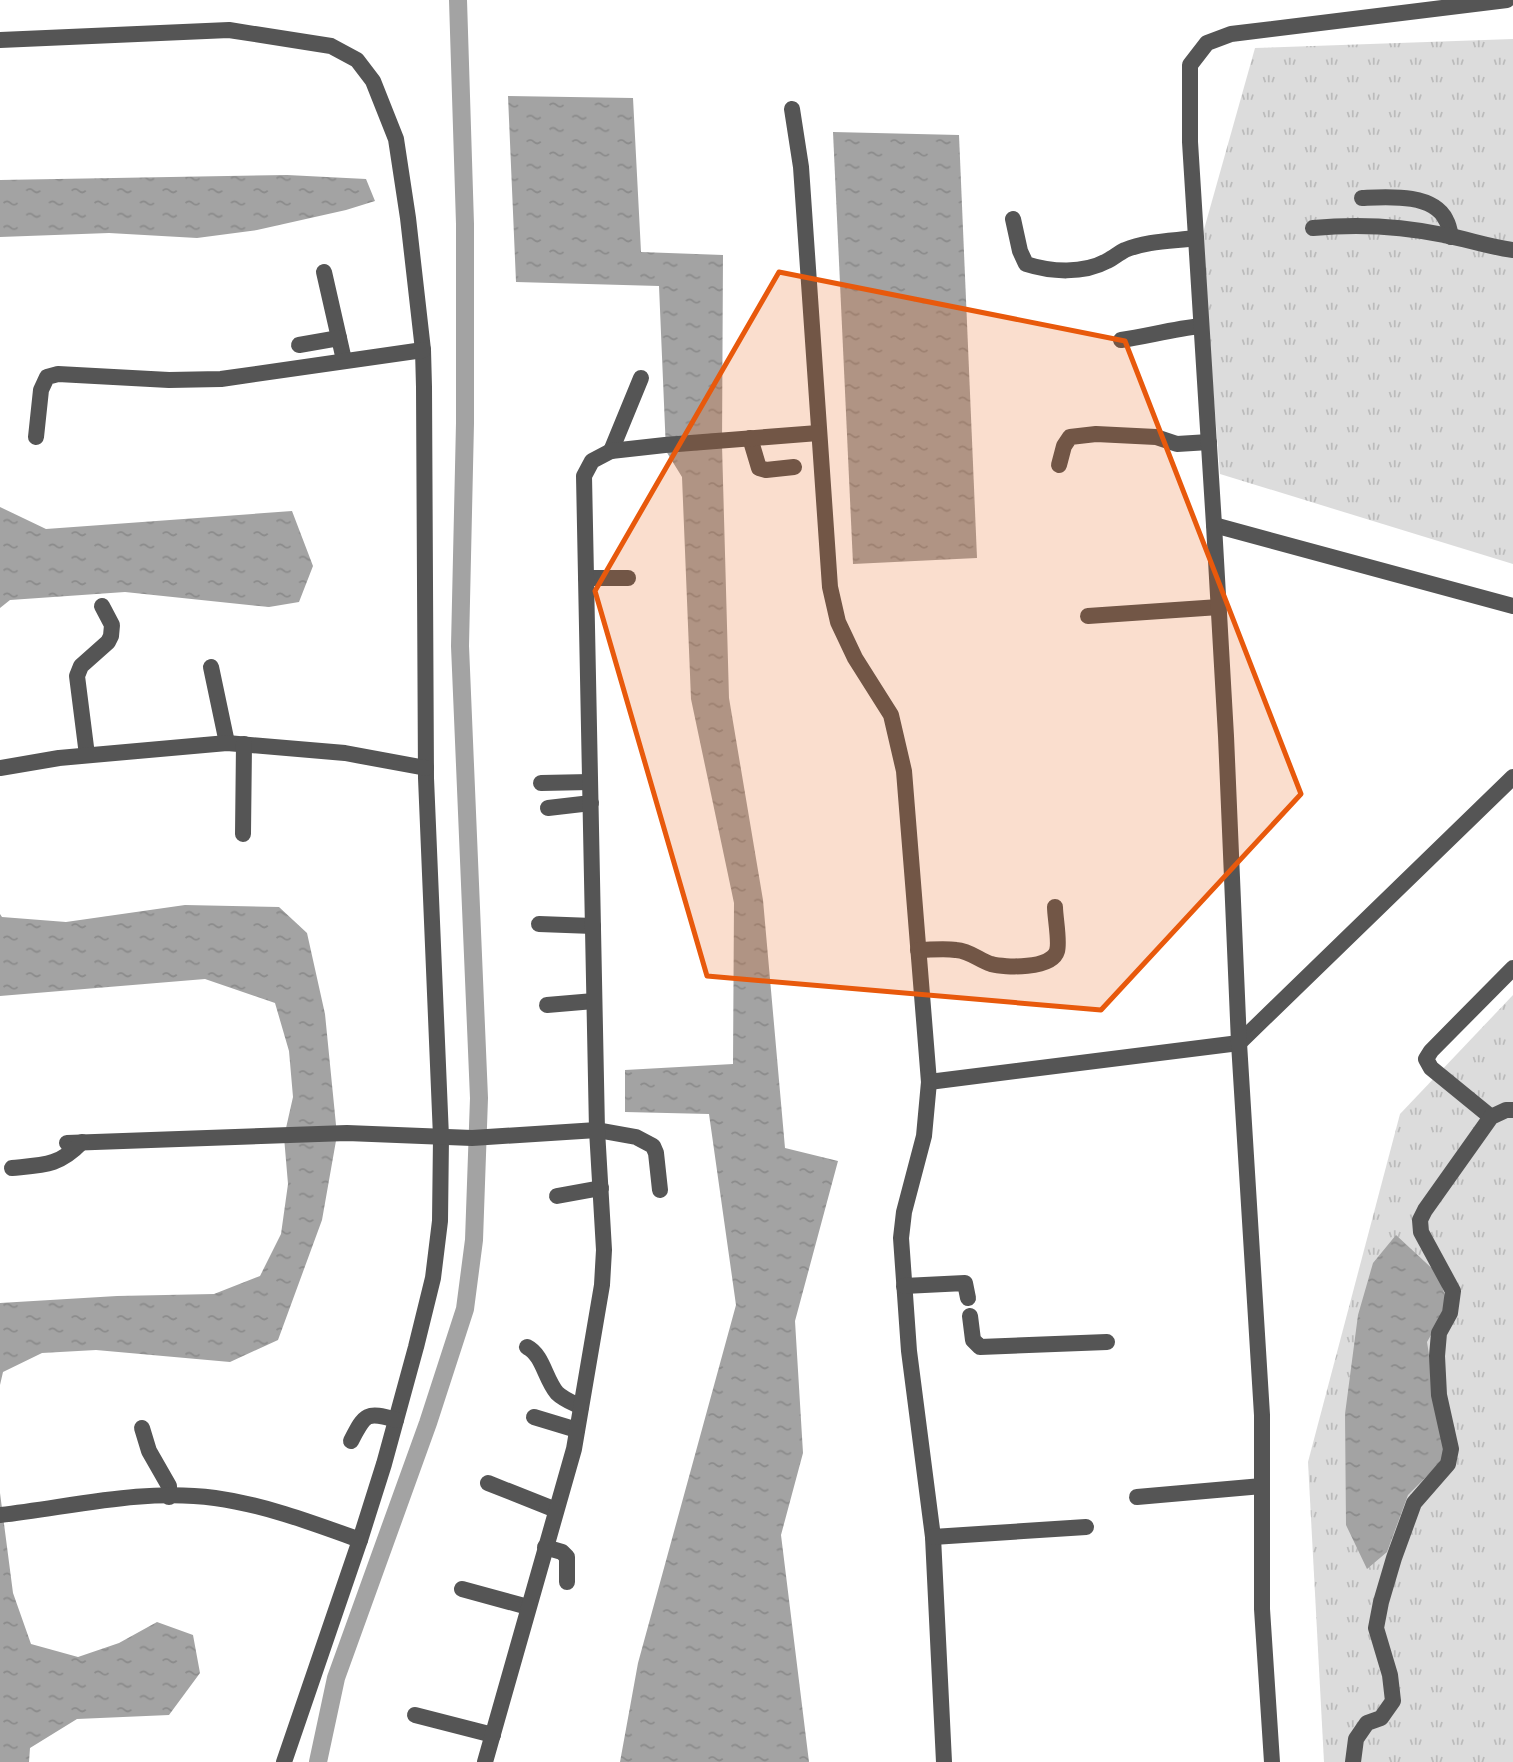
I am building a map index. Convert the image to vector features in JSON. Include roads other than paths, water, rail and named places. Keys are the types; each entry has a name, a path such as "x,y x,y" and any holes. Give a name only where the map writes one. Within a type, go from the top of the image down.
{"street":[{"path":"1272,1762 1262,1609 1262,1415 1239,1043 1219,607 1190,142 1190,65 1207,43 1231,34 1507,0"},
{"path":"0,40 229,30 331,46 357,60 373,81 396,139 408,218 422,350 426,768 441,1137 440,1221 433,1278 396,1420 360,1540 284,1762"},
{"path":"792,109 801,167 830,587 838,622 855,658 891,715 904,771 929,1082 924,1136 901,1238 909,1351 933,1537 944,1762"},
{"path":"1362,198 1400,196 1420,201 1446,218 1451,237"},
{"path":"1013,219 1020,251 1026,264 1044,270 1076,270 1105,263 1124,250 1139,246 1196,239"},
{"path":"1313,228 1361,226 1451,237 1488,247 1513,250"},
{"path":"324,272 344,360"},
{"path":"1121,340 1201,326"},
{"path":"299,345 339,338"},
{"path":"36,437 40,390 47,377 58,374 169,380 221,379 422,350"},
{"path":"611,451 641,378"},
{"path":"485,1762 577,1430 602,1285 604,1250 597,1130 584,476 592,461 611,451 665,444 724,442 818,433"},
{"path":"1059,465 1064,446 1070,438 1108,434 1156,437 1177,444 1209,442"},
{"path":"750,438 759,468 766,470 794,467"},
{"path":"1214,525 1513,606"},
{"path":"586,579 628,578"},
{"path":"87,755 77,676 81,666 108,642 111,636 112,625 102,606"},
{"path":"1087,616 1219,607"},
{"path":"211,667 227,743"},
{"path":"0,768 87,755 227,743 345,753 426,768"},
{"path":"243,834 244,744"},
{"path":"929,1082 1239,1043 1513,777"},
{"path":"541,783 590,782"},
{"path":"548,808 591,803"},
{"path":"918,950 956,950 971,953 995,965 1017,967 1042,963 1058,951 1055,907"},
{"path":"539,924 593,926"},
{"path":"1491,1118 1431,1068 1426,1059 1513,968"},
{"path":"547,1005 594,1001"},
{"path":"1353,1762 1356,1739 1367,1723 1381,1718 1393,1701 1391,1675 1376,1628 1394,1558 1414,1503 1448,1464 1451,1449 1439,1395 1437,1356 1439,1333 1450,1313 1453,1291 1421,1232 1420,1220 1491,1118 1506,1110 1513,1110"},
{"path":"12,1168 51,1164 68,1157 74,1142 347,1133 472,1138 597,1130 636,1137 653,1146 660,1190"},
{"path":"557,1196 600,1188"},
{"path":"904,1286 965,1283 968,1298"},
{"path":"971,1316 973,1340 980,1346 1107,1342"},
{"path":"527,1348 537,1354 559,1395 581,1407"},
{"path":"351,1441 363,1418 377,1414 396,1420"},
{"path":"534,1417 577,1430"},
{"path":"142,1428 149,1451 169,1486 169,1497"},
{"path":"488,1483 556,1510"},
{"path":"1137,1497 1262,1486"},
{"path":"2,1515 140,1497 215,1498 293,1516 360,1540"},
{"path":"933,1537 1086,1527"},
{"path":"545,1547 562,1552 567,1557 567,1582"},
{"path":"461,1589 528,1607"},
{"path":"415,1714 493,1735"}],"water":[{"path":"508,96 633,98 641,252 723,255 722,445 729,698 763,900 785,1148 838,1161 795,1321 803,1453 781,1535 809,1762 620,1762 638,1663 736,1305 709,1114 625,1112 625,1070 733,1064 734,903 691,699 682,477 666,451 659,286 516,282"},
{"path":"833,132 959,135 977,558 853,564"},
{"path":"287,175 366,179 375,201 257,230 197,238 109,233 0,237 0,180"},
{"path":"0,507 46,529 292,511 313,566 299,602 269,607 125,592 10,600 0,608"},
{"path":"185,905 279,907 307,933 325,1014 337,1135 322,1220 278,1340 230,1362 96,1350 42,1353 3,1372 0,1385 0,1303 214,1294 260,1276 281,1234 288,1184 284,1137 293,1097 289,1051 275,1003 205,979 0,996 0,914 2,917 66,922"},
{"path":"1396,1235 1438,1274 1448,1305 1427,1342 1443,1442 1443,1460 1408,1495 1387,1552 1367,1569 1346,1525 1345,1414 1358,1315 1373,1263"},
{"path":"0,1493 13,1593 31,1644 78,1657 119,1643 157,1622 193,1635 200,1673 169,1715 77,1719 30,1748 29,1762 0,1762"}],"waterway":[{"path":"318,1762 336,1678 428,1423 465,1309 474,1240 479,1098 460,646 465,423 465,224 458,0"}]}
